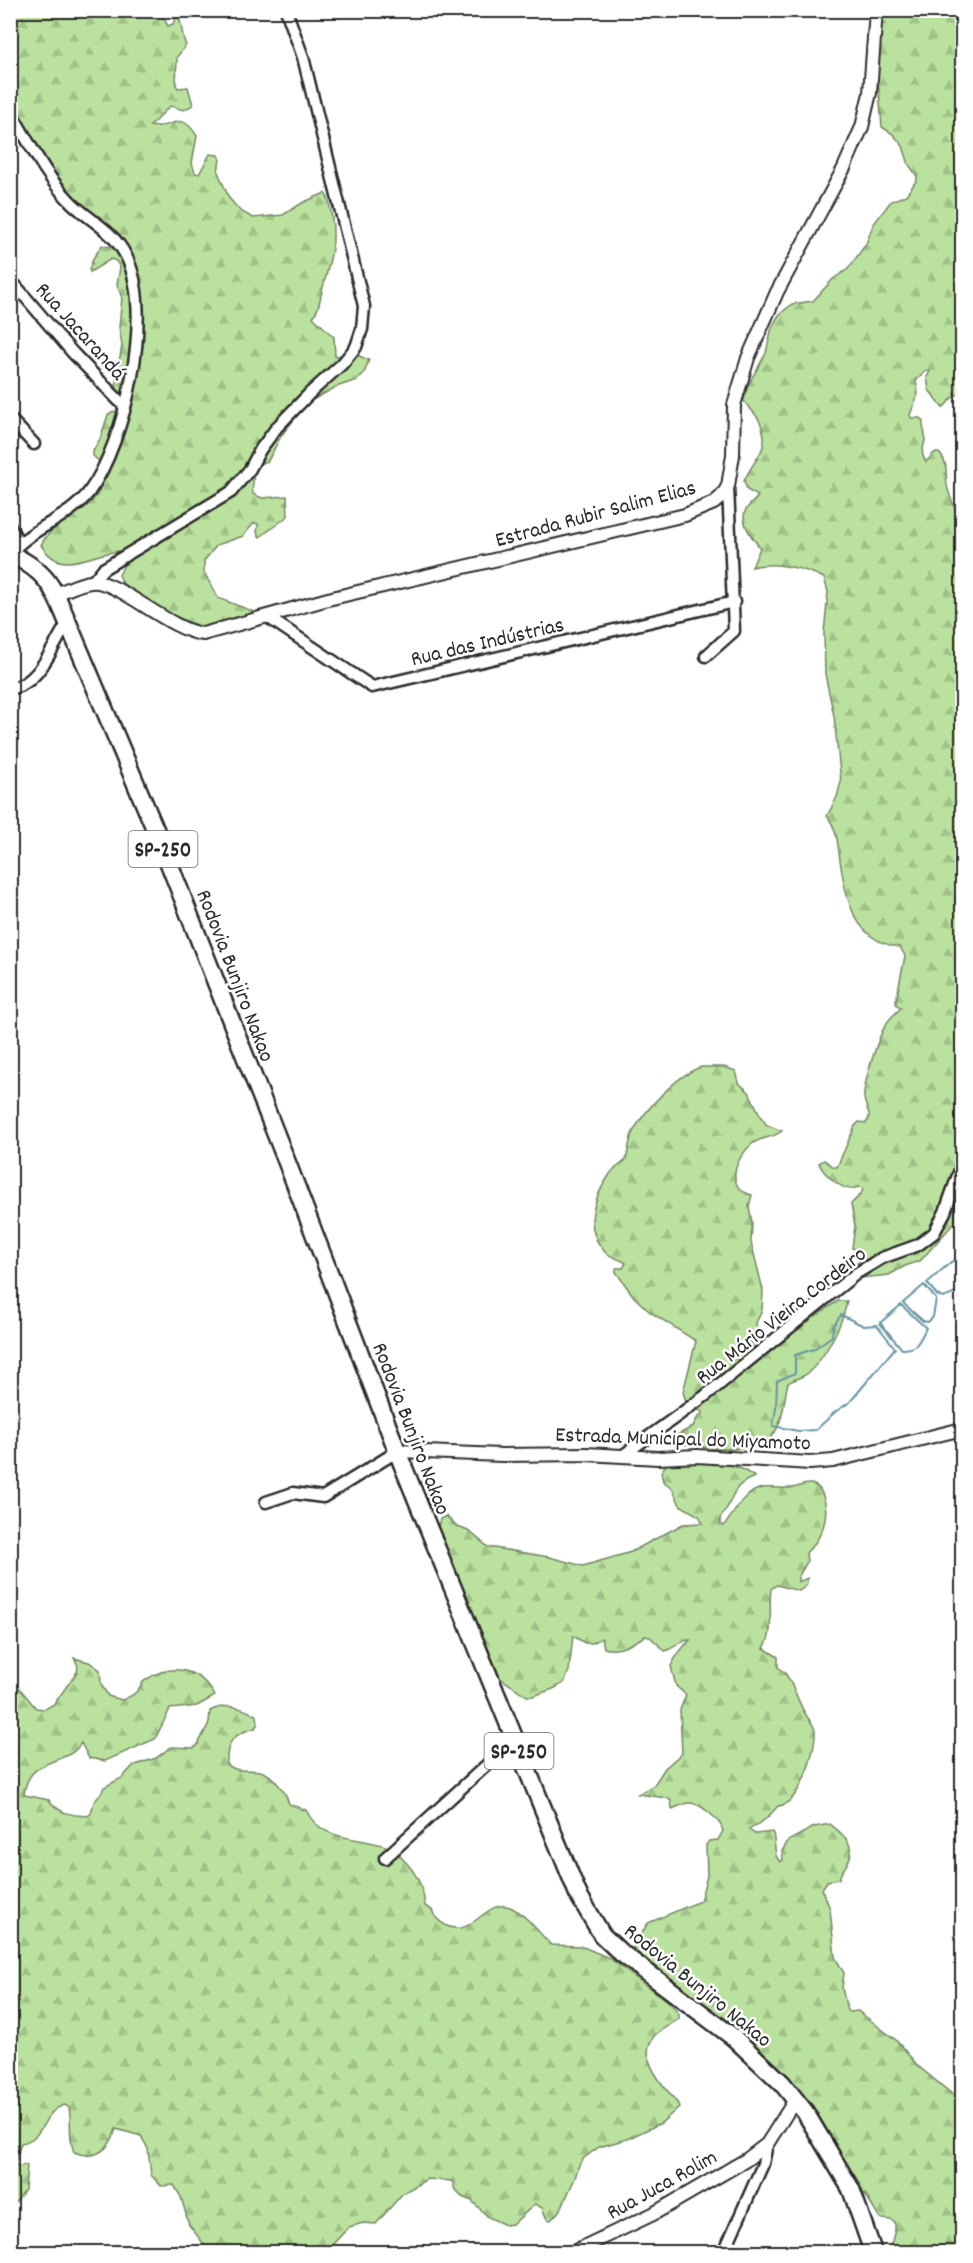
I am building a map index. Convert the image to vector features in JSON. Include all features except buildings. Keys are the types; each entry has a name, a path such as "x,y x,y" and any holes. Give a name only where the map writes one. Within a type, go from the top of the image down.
{"main road":[{"name":"Rodovia Bunjiro Nakao","path":"13,550 41,572 56,594 167,859 398,1451 564,1864 591,1918 602,1935 620,1952 733,2037 782,2083 805,2112 851,2189 873,2253"}],"street":[{"path":"56,594 93,581 103,569 231,492 250,469 260,450 277,427 342,364 356,347 362,328 364,306 303,57 286,10"},
{"name":"Estrada Rubir Salim Elias","path":"93,581 102,583 176,625 202,634 328,599 685,515 714,503 722,496 731,475 734,405 748,358 777,292 844,168 862,127 870,93 876,10"},
{"path":"10,111 58,188 70,202 114,237 126,255 133,273 138,318 133,371 125,407 108,455 88,494 74,507 13,550 10,527"},
{"name":"Rua Jacarandá","path":"10,279 72,352 125,407"},
{"path":"10,419 34,444"},
{"path":"706,656 734,631 728,486"},
{"name":"Rua das Indústrias","path":"267,616 372,687 734,603"},
{"path":"10,688 31,679 41,668 68,623"},
{"name":"Rua Mário Vieira Cordeiro","path":"622,1456 705,1396 857,1273 882,1258 918,1245 934,1233 945,1212 963,1164"},
{"name":"Estrada Municipal do Miyamoto","path":"398,1451 466,1455 544,1453 658,1458 698,1455 789,1462 821,1462 963,1429"},
{"path":"266,1502 293,1493 323,1497 398,1451"},
{"path":"385,1858 514,1740"},
{"path":"724,2253 762,2164 767,2144 795,2100"},
{"name":"Rua Juca Rolim","path":"578,2252 653,2214 746,2160 767,2144"}],"green space":[{"path":"11,11 160,11 168,26 173,24 177,14 186,45 177,57 176,85 178,88 188,87 193,105 184,110 170,106 150,126 165,126 180,121 191,127 197,136 192,163 195,173 199,174 210,154 218,155 220,159 218,172 229,198 240,211 253,218 283,215 302,203 325,193 328,198 333,224 332,245 319,305 313,317 334,337 335,356 354,354 369,360 364,373 357,380 336,387 307,403 281,436 268,461 252,467 253,494 262,498 287,496 288,516 260,537 257,533 258,524 254,523 243,536 217,545 204,561 204,572 218,598 252,611 252,614 210,629 184,625 135,597 124,586 119,575 128,557 124,551 69,562 59,561 41,545 52,530 84,508 99,492 102,464 93,456 93,451 100,439 108,415 125,406 117,390 116,379 122,346 119,327 122,298 117,285 120,267 116,261 111,259 90,272 89,269 102,245 118,249 64,194 30,142 11,103"},
{"path":"877,11 962,11 962,392 953,397 943,408 929,390 927,377 930,371 925,371 916,381 918,394 910,415 911,418 920,418 923,421 925,440 923,455 926,462 934,453 939,453 944,461 948,490 962,526 962,1171 955,1222 920,1261 889,1275 841,1280 854,1264 864,1260 859,1251 852,1248 855,1226 851,1204 863,1189 841,1186 827,1175 819,1163 824,1160 837,1167 855,1126 859,1122 866,1123 868,1119 869,1113 864,1098 867,1078 882,1032 888,1021 901,1008 896,1004 896,1000 905,956 900,947 872,937 862,928 849,903 836,837 827,816 837,797 841,782 834,716 825,674 824,633 828,592 824,578 807,571 779,565 752,567 760,548 747,528 744,517 748,507 758,496 747,490 744,481 761,452 764,438 759,420 744,401 747,387 766,353 772,327 779,315 792,304 813,301 833,279 848,269 866,244 873,225 891,201 906,195 917,180 903,146 893,134 882,127 877,67"},
{"path":"702,1067 724,1067 736,1071 739,1083 749,1092 767,1125 782,1131 752,1144 741,1157 735,1172 738,1186 752,1195 749,1206 752,1223 751,1242 763,1290 762,1310 756,1323 759,1341 778,1332 795,1329 838,1301 847,1301 838,1329 821,1358 807,1374 788,1383 782,1414 775,1432 766,1441 740,1448 707,1448 665,1441 693,1427 703,1412 687,1405 683,1392 696,1341 650,1312 634,1297 616,1272 616,1268 623,1268 626,1263 606,1253 594,1234 592,1224 599,1193 612,1172 626,1159 632,1135 638,1123 653,1104 673,1085"},
{"path":"718,1461 742,1469 755,1477 740,1485 736,1490 720,1518 721,1525 724,1526 745,1498 758,1489 791,1488 811,1484 822,1492 826,1507 825,1521 816,1542 806,1553 807,1562 798,1577 798,1582 808,1578 806,1586 799,1591 777,1585 771,1589 770,1628 764,1648 778,1657 778,1667 788,1678 814,1727 813,1751 805,1776 793,1797 778,1806 767,1818 749,1830 755,1834 773,1832 776,1856 780,1862 783,1860 782,1851 788,1841 814,1827 830,1824 848,1842 851,1852 848,1863 839,1879 827,1881 822,1889 830,1909 835,1957 844,1973 842,1988 847,2010 858,2011 896,2040 918,2066 952,2094 962,2097 962,2252 889,2252 895,2223 878,2216 866,2196 851,2178 798,2091 635,1956 633,1947 648,1923 700,1901 707,1876 706,1845 709,1841 718,1840 723,1831 715,1818 700,1806 688,1803 672,1809 671,1801 667,1798 638,1794 654,1785 665,1768 682,1753 680,1710 686,1695 676,1686 671,1666 679,1652 690,1640 683,1641 665,1651 650,1637 645,1636 626,1646 610,1649 604,1648 602,1638 592,1643 585,1643 573,1636 569,1671 564,1683 553,1689 527,1696 500,1678 472,1625 441,1543 438,1526 440,1519 446,1516 456,1526 470,1532 488,1547 549,1557 583,1566 631,1552 683,1524 703,1523 699,1516 680,1505 672,1488 663,1481 661,1472 667,1463"},
{"path":"74,1658 89,1662 100,1670 101,1684 108,1696 122,1700 134,1694 147,1679 166,1671 176,1670 194,1674 209,1687 215,1696 197,1706 170,1709 155,1739 105,1761 89,1758 81,1743 67,1755 32,1773 24,1795 49,1800 66,1813 88,1816 104,1787 122,1778 133,1766 156,1758 171,1747 193,1748 197,1746 209,1723 210,1711 228,1707 239,1708 251,1713 257,1716 258,1723 255,1728 241,1733 232,1740 228,1750 227,1764 239,1770 257,1770 270,1776 283,1790 289,1804 306,1810 313,1821 332,1834 394,1849 418,1879 425,1906 432,1910 442,1923 456,1928 464,1927 494,1908 510,1907 527,1919 551,1945 581,1946 609,1958 672,2005 679,2014 679,2019 654,2036 648,2056 655,2074 679,2107 661,2123 627,2139 599,2147 584,2158 561,2209 551,2220 547,2219 542,2208 535,2204 513,2224 505,2225 488,2217 472,2201 462,2197 455,2190 452,2181 427,2179 403,2193 376,2224 363,2223 349,2227 330,2247 316,2251 210,2252 189,2225 181,2197 174,2185 161,2186 151,2175 148,2149 141,2136 116,2129 110,2143 101,2152 89,2155 74,2152 69,2108 65,2105 52,2113 35,2136 21,2143 15,2163 17,2166 27,2165 25,2190 11,2208 10,1677 36,1708 45,1709 54,1704 77,1672 78,1666"}],"waterway":[{"path":"962,1256 951,1262 927,1283 937,1295 943,1298 955,1292 962,1281"},
{"path":"962,1270 960,1268 957,1271 962,1278"},
{"path":"924,1285 936,1299 933,1317 928,1322 923,1321 903,1303 924,1285"},
{"path":"901,1305 926,1328 915,1346 907,1349 902,1349 880,1323 901,1305"},
{"path":"841,1315 864,1326 877,1325 895,1348 850,1402 835,1412 816,1430 798,1431 773,1426 777,1381 795,1373 795,1355 814,1349 832,1336 833,1326 841,1315"}]}
